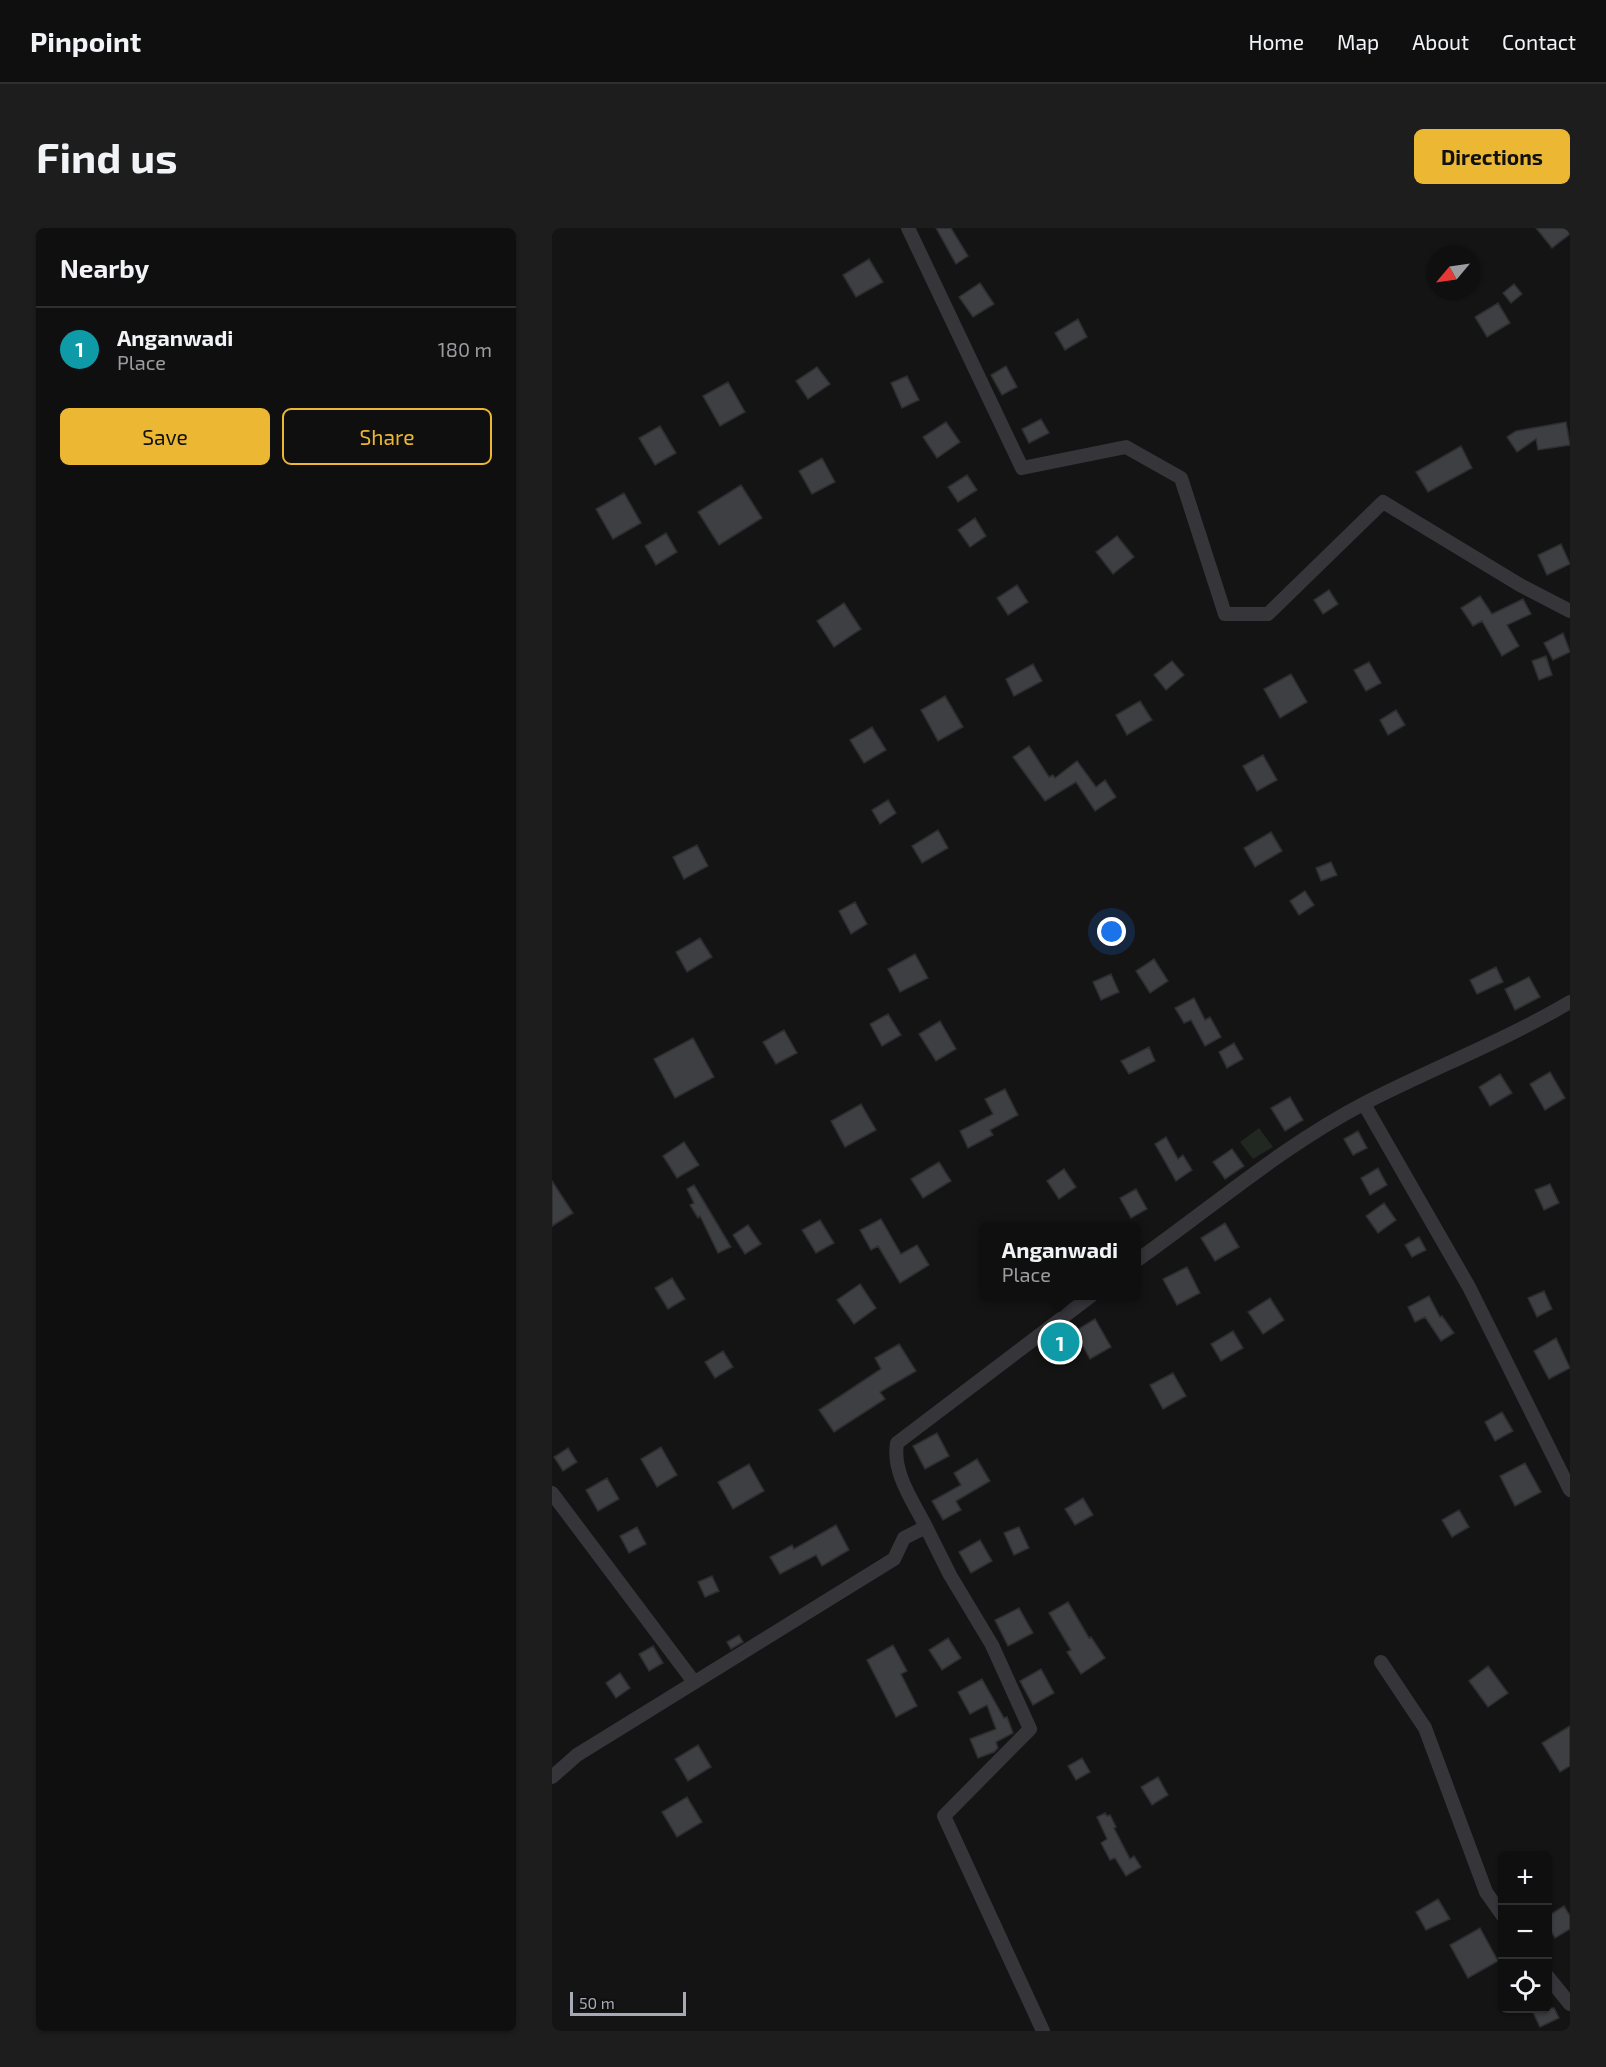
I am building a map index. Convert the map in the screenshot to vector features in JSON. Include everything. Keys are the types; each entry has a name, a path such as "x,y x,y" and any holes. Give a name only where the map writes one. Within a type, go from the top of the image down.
{"street":[{"path":"908,228 1022,468 1126,447 1180,478 1225,614 1268,614 1383,502 1520,585 1570,612"},
{"path":"1141,1258 1299,1144 1364,1104 1518,1032 1570,1002"},
{"path":"1364,1104 1469,1287 1570,1490"},
{"path":"1043,2031 944,1816 1030,1729 992,1645 950,1575 898,1471 895,1458 897,1443 1086,1300"},
{"path":"552,1493 694,1682"},
{"path":"552,1777 577,1755 894,1559 904,1538 926,1527"},
{"path":"1382,1662 1425,1728 1486,1892 1498,1909"},
{"path":"1552,1982 1570,2004"}],"shaded area":[{"path":"1259,1128 1273,1147 1253,1159 1240,1142"}],"building":[{"path":"936,228 951,228 968,256 956,264"},
{"path":"1536,228 1570,228 1570,234 1552,248"},
{"path":"869,259 883,282 856,297 843,275"},
{"path":"980,283 994,304 973,317 959,297"},
{"path":"1514,284 1522,294 1511,303 1503,293"},
{"path":"1498,303 1510,323 1487,337 1475,317"},
{"path":"1078,319 1087,337 1065,350 1055,333"},
{"path":"1006,366 1017,387 1002,395 991,375"},
{"path":"817,367 830,384 808,399 796,381"},
{"path":"907,376 919,400 902,408 891,383"},
{"path":"728,382 745,412 720,426 703,396"},
{"path":"1041,419 1049,433 1029,443 1022,429"},
{"path":"946,422 960,442 937,458 923,437"},
{"path":"1566,422 1570,445 1538,450 1536,439 1517,452 1507,437 1516,431"},
{"path":"660,426 676,453 655,465 639,438"},
{"path":"1461,446 1472,468 1428,492 1416,472"},
{"path":"822,458 835,482 812,494 799,471"},
{"path":"967,475 977,490 958,502 948,487"},
{"path":"741,485 762,518 719,545 698,512"},
{"path":"624,493 641,523 613,539 596,509"},
{"path":"975,518 986,536 970,547 958,530"},
{"path":"666,533 677,552 656,565 645,546"},
{"path":"1117,536 1134,557 1113,574 1096,552"},
{"path":"1561,544 1570,564 1547,575 1538,555"},
{"path":"1017,585 1028,602 1008,615 997,598"},
{"path":"1329,590 1338,604 1323,614 1314,600"},
{"path":"1480,596 1492,614 1523,599 1531,614 1507,625 1519,646 1502,656 1482,621 1473,626 1461,608"},
{"path":"844,603 861,629 834,647 817,621"},
{"path":"1563,633 1570,652 1553,660 1544,643"},
{"path":"1546,656 1552,675 1539,680 1532,661"},
{"path":"1172,661 1184,675 1166,690 1154,675"},
{"path":"1369,662 1381,683 1366,691 1354,670"},
{"path":"1033,664 1042,681 1014,696 1006,679"},
{"path":"1291,674 1307,702 1280,718 1264,689"},
{"path":"945,696 963,727 938,741 921,710"},
{"path":"1140,701 1152,720 1127,735 1116,715"},
{"path":"1396,710 1405,725 1388,735 1380,720"},
{"path":"872,727 886,750 864,763 850,740"},
{"path":"1029,746 1049,777 1053,775 1055,778 1077,761 1096,787 1105,780 1116,797 1095,811 1076,782 1045,801 1013,757"},
{"path":"1263,755 1277,780 1257,791 1243,766"},
{"path":"888,800 896,813 880,824 872,810"},
{"path":"938,830 948,848 922,863 912,846"},
{"path":"1271,832 1282,851 1255,867 1244,848"},
{"path":"697,845 708,866 684,879 673,857"},
{"path":"1331,862 1337,875 1321,881 1316,868"},
{"path":"1305,891 1314,905 1299,915 1290,901"},
{"path":"855,902 867,924 851,934 839,911"},
{"path":"700,938 712,957 687,972 676,952"},
{"path":"915,954 928,978 900,992 888,969"},
{"path":"1154,959 1168,981 1150,993 1136,971"},
{"path":"1496,967 1503,982 1477,994 1470,980"},
{"path":"1111,974 1119,992 1101,1000 1093,982"},
{"path":"1529,977 1540,997 1515,1010 1505,989"},
{"path":"1194,998 1205,1020 1210,1017 1221,1037 1205,1046 1191,1020 1184,1023 1175,1008"},
{"path":"888,1014 901,1035 882,1046 870,1024"},
{"path":"940,1021 956,1049 936,1061 919,1034"},
{"path":"784,1030 797,1053 776,1064 763,1042"},
{"path":"693,1038 714,1077 675,1098 654,1059"},
{"path":"1234,1043 1243,1059 1227,1068 1219,1052"},
{"path":"1149,1047 1155,1061 1129,1074 1121,1061"},
{"path":"1550,1072 1565,1098 1545,1110 1530,1084"},
{"path":"1500,1074 1512,1093 1490,1106 1479,1087"},
{"path":"1005,1089 1018,1115 990,1130 993,1135 968,1148 960,1131 993,1114 985,1099"},
{"path":"1290,1097 1303,1120 1285,1131 1271,1108"},
{"path":"861,1104 876,1130 845,1147 831,1121"},
{"path":"1358,1131 1367,1148 1353,1155 1344,1139"},
{"path":"1166,1137 1178,1159 1183,1155 1192,1170 1176,1181 1155,1144"},
{"path":"684,1142 699,1165 677,1178 663,1156"},
{"path":"1232,1149 1244,1166 1225,1179 1213,1162"},
{"path":"939,1162 951,1181 923,1198 911,1179"},
{"path":"1378,1168 1387,1185 1370,1195 1361,1178"},
{"path":"1064,1169 1076,1187 1059,1199 1047,1181"},
{"path":"552,1181 573,1213 552,1226"},
{"path":"1550,1184 1559,1203 1544,1210 1535,1190"},
{"path":"694,1185 731,1247 718,1253 700,1216 698,1218 690,1205 694,1203 687,1189"},
{"path":"1136,1189 1147,1209 1131,1218 1120,1198"},
{"path":"1384,1203 1396,1220 1378,1233 1366,1216"},
{"path":"881,1219 901,1254 917,1245 929,1265 900,1283 878,1246 871,1250 860,1230"},
{"path":"820,1220 834,1243 816,1253 802,1230"},
{"path":"1225,1223 1239,1247 1215,1261 1201,1238"},
{"path":"748,1225 761,1244 745,1254 733,1235"},
{"path":"1419,1237 1426,1250 1412,1257 1405,1245"},
{"path":"1187,1267 1200,1293 1177,1305 1163,1279"},
{"path":"672,1278 685,1299 668,1309 655,1288"},
{"path":"860,1284 876,1308 854,1324 837,1300"},
{"path":"1544,1291 1552,1309 1537,1317 1528,1298"},
{"path":"1429,1296 1440,1317 1442,1316 1454,1333 1441,1341 1425,1317 1415,1322 1408,1307"},
{"path":"1270,1298 1284,1320 1263,1334 1248,1312"},
{"path":"1095,1319 1111,1347 1090,1359 1080,1341 1052,1354 1048,1340 1062,1330 1067,1336"},
{"path":"1233,1331 1243,1348 1221,1361 1211,1344"},
{"path":"1556,1338 1570,1368 1549,1379 1534,1351"},
{"path":"899,1344 916,1371 880,1392 885,1399 834,1432 819,1410 881,1369 875,1358"},
{"path":"723,1351 733,1367 715,1378 705,1362"},
{"path":"1173,1373 1186,1396 1163,1409 1150,1385"},
{"path":"1502,1412 1513,1431 1495,1441 1485,1422"},
{"path":"937,1433 949,1456 925,1469 913,1446"},
{"path":"661,1447 677,1475 657,1487 641,1459"},
{"path":"568,1448 577,1462 563,1471 554,1457"},
{"path":"977,1459 990,1481 956,1501 961,1510 943,1520 932,1501 961,1485 954,1473"},
{"path":"1525,1463 1541,1492 1515,1506 1500,1476"},
{"path":"749,1464 764,1491 733,1509 718,1482"},
{"path":"607,1478 619,1499 598,1511 586,1490"},
{"path":"1083,1498 1093,1515 1075,1525 1065,1509"},
{"path":"1459,1510 1469,1527 1452,1537 1442,1520"},
{"path":"836,1525 849,1550 822,1566 816,1555 780,1574 770,1557 792,1545 794,1549"},
{"path":"637,1527 646,1544 629,1553 620,1536"},
{"path":"1019,1527 1029,1548 1014,1555 1004,1533"},
{"path":"980,1540 992,1561 971,1573 959,1552"},
{"path":"712,1576 719,1591 705,1597 698,1582"},
{"path":"1068,1602 1089,1638 1091,1637 1105,1658 1081,1674 1067,1652 1071,1650 1049,1613"},
{"path":"1019,1608 1033,1633 1008,1646 995,1620"},
{"path":"739,1635 743,1642 731,1649 727,1642"},
{"path":"948,1638 961,1658 942,1670 929,1650"},
{"path":"893,1645 907,1671 901,1674 917,1706 896,1717 867,1660"},
{"path":"653,1646 663,1663 649,1671 639,1654"},
{"path":"1488,1666 1508,1693 1488,1707 1469,1681"},
{"path":"1041,1669 1054,1693 1033,1705 1020,1681"},
{"path":"620,1673 630,1688 616,1698 606,1683"},
{"path":"982,1679 1004,1718 1007,1717 1013,1733 996,1742 998,1748 994,1752 978,1758 970,1739 996,1729 987,1705 970,1714 958,1692"},
{"path":"1570,1726 1570,1766 1560,1772 1542,1743"},
{"path":"698,1745 711,1767 688,1781 675,1759"},
{"path":"1082,1758 1090,1772 1076,1780 1068,1766"},
{"path":"1158,1777 1168,1795 1152,1805 1141,1787"},
{"path":"687,1797 702,1822 677,1837 662,1812"},
{"path":"1105,1813 1107,1816 1110,1815 1130,1859 1134,1856 1141,1867 1126,1876 1115,1858 1110,1860 1101,1843 1107,1839 1097,1817"},
{"path":"1438,1899 1450,1919 1426,1930 1416,1912"},
{"path":"1564,1906 1570,1916 1570,1929 1555,1938 1552,1933 1552,1914"},
{"path":"1480,1928 1498,1961 1468,1978 1450,1945"},
{"path":"1552,2008 1554,2008 1559,2018 1540,2027 1533,2013 1552,2013"}],"place":[{"name":"Anganwadi","path":"1060,1342"}]}
